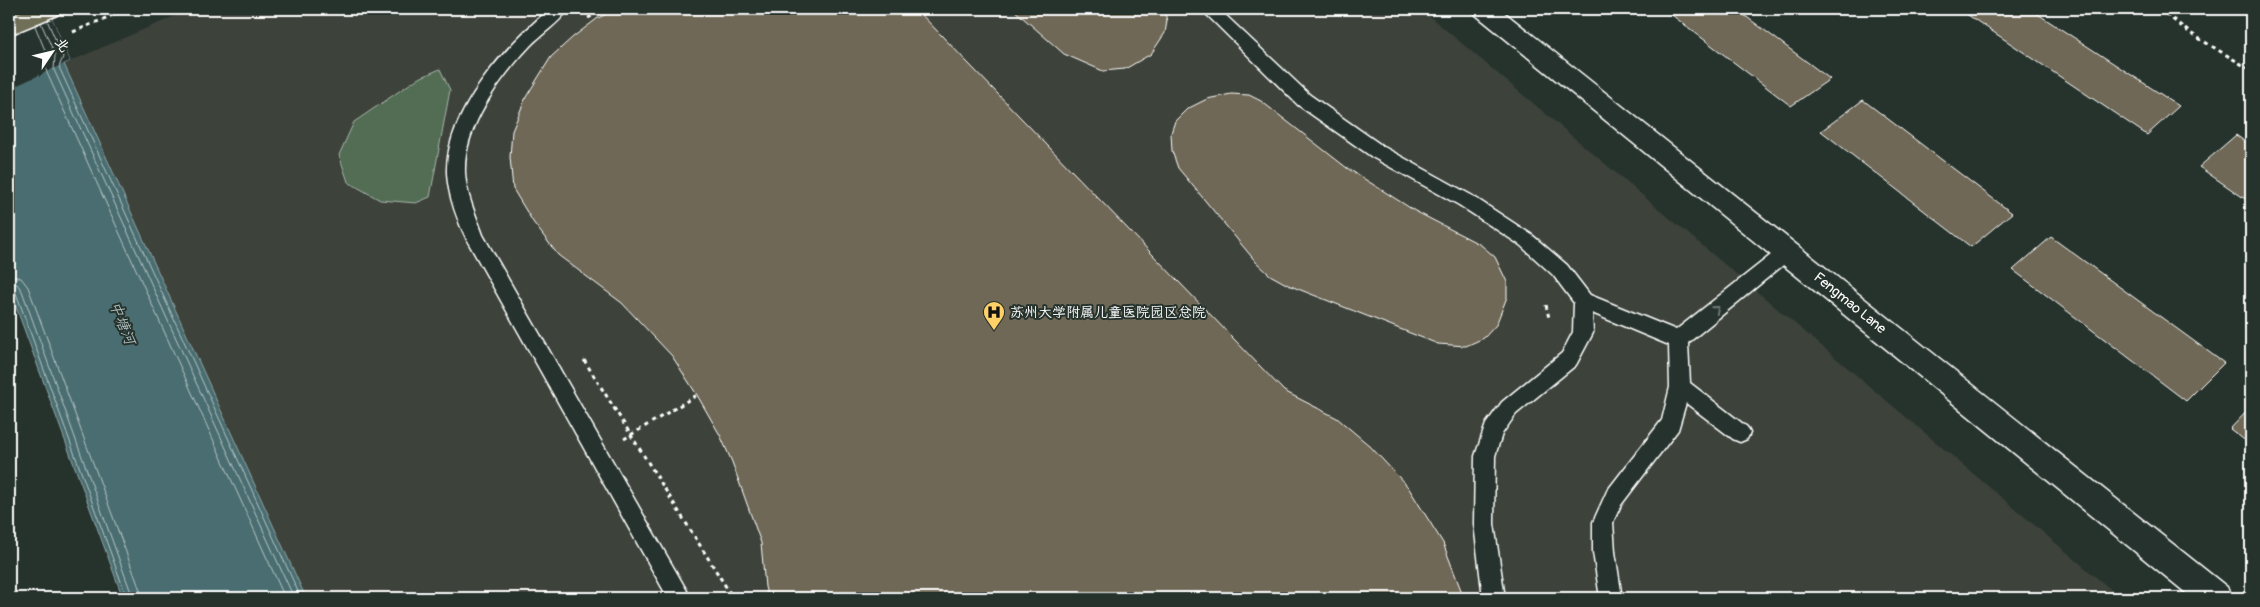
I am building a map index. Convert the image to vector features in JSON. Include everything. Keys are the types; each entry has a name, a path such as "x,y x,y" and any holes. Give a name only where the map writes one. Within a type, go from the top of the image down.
{"main road":[{"path":"9,26 48,9"}],"street":[{"name":"Fengmao Lane","path":"1484,9 2216,598"}],"lane":[{"path":"560,9 543,22 499,70 479,99 464,133 456,167 462,198 474,236 680,598"},
{"path":"1209,9 1304,100 1378,152 1464,200 1526,240 1560,270 1583,301 1678,340"},
{"path":"1678,340 1787,252"},
{"path":"1494,598 1484,524 1485,456 1493,430 1509,408 1569,359 1584,333 1583,301"},
{"path":"1611,598 1604,552 1603,522 1614,498 1671,424 1680,387 1678,340"},
{"path":"1680,387 1740,433"}],"path":[{"path":"68,34 127,9"},
{"path":"587,18 605,9"},
{"path":"2160,9 2190,33 2251,70"},
{"path":"1545,300 1549,325"},
{"path":"583,359 733,598"},
{"path":"598,454 697,395"}],"shaded area":[{"name":"苏州大学附属儿童医院园区总院","path":"191,9 1421,9 2121,598 306,598 64,64"}],"green space":[{"path":"440,69 450,90 430,197 416,203 380,200 348,182 339,155 354,122 417,79"}],"water":[{"name":"中塘河","path":"9,9 48,9 70,61 64,64 306,598 123,598 9,288"}],"pier":[{"path":"9,9 48,9 70,61 9,89"}],"building":[{"path":"617,9 916,9 1284,391 1337,418 1370,446 1408,487 1443,543 1464,598 768,598 765,587 761,543 732,462 720,435 697,395 672,356 622,303 558,255 533,222 513,189 510,157 512,131 526,97 551,57 598,18"},
{"path":"1013,9 1164,9 1167,21 1165,33 1151,54 1125,69 1103,71 1064,54"},
{"path":"1664,9 1736,9 1830,79 1791,106"},
{"path":"1959,9 2030,9 2179,106 2147,135"},
{"path":"1231,94 1249,95 1261,101 1347,168 1415,211 1481,245 1495,257 1507,282 1507,297 1496,325 1484,338 1466,346 1438,344 1288,285 1270,275 1256,262 1178,168 1172,151 1171,133 1175,121 1187,109 1207,99"},
{"path":"1863,100 2012,213 1971,247 1821,131"},
{"path":"2236,135 2251,146 2251,203 2199,167"},
{"path":"2051,237 2224,363 2186,401 2013,270"},
{"path":"2251,407 2251,445 2230,429"}],"place":[{"name":"苏州大学附属儿童医院园区总院","path":"994,331"}]}
